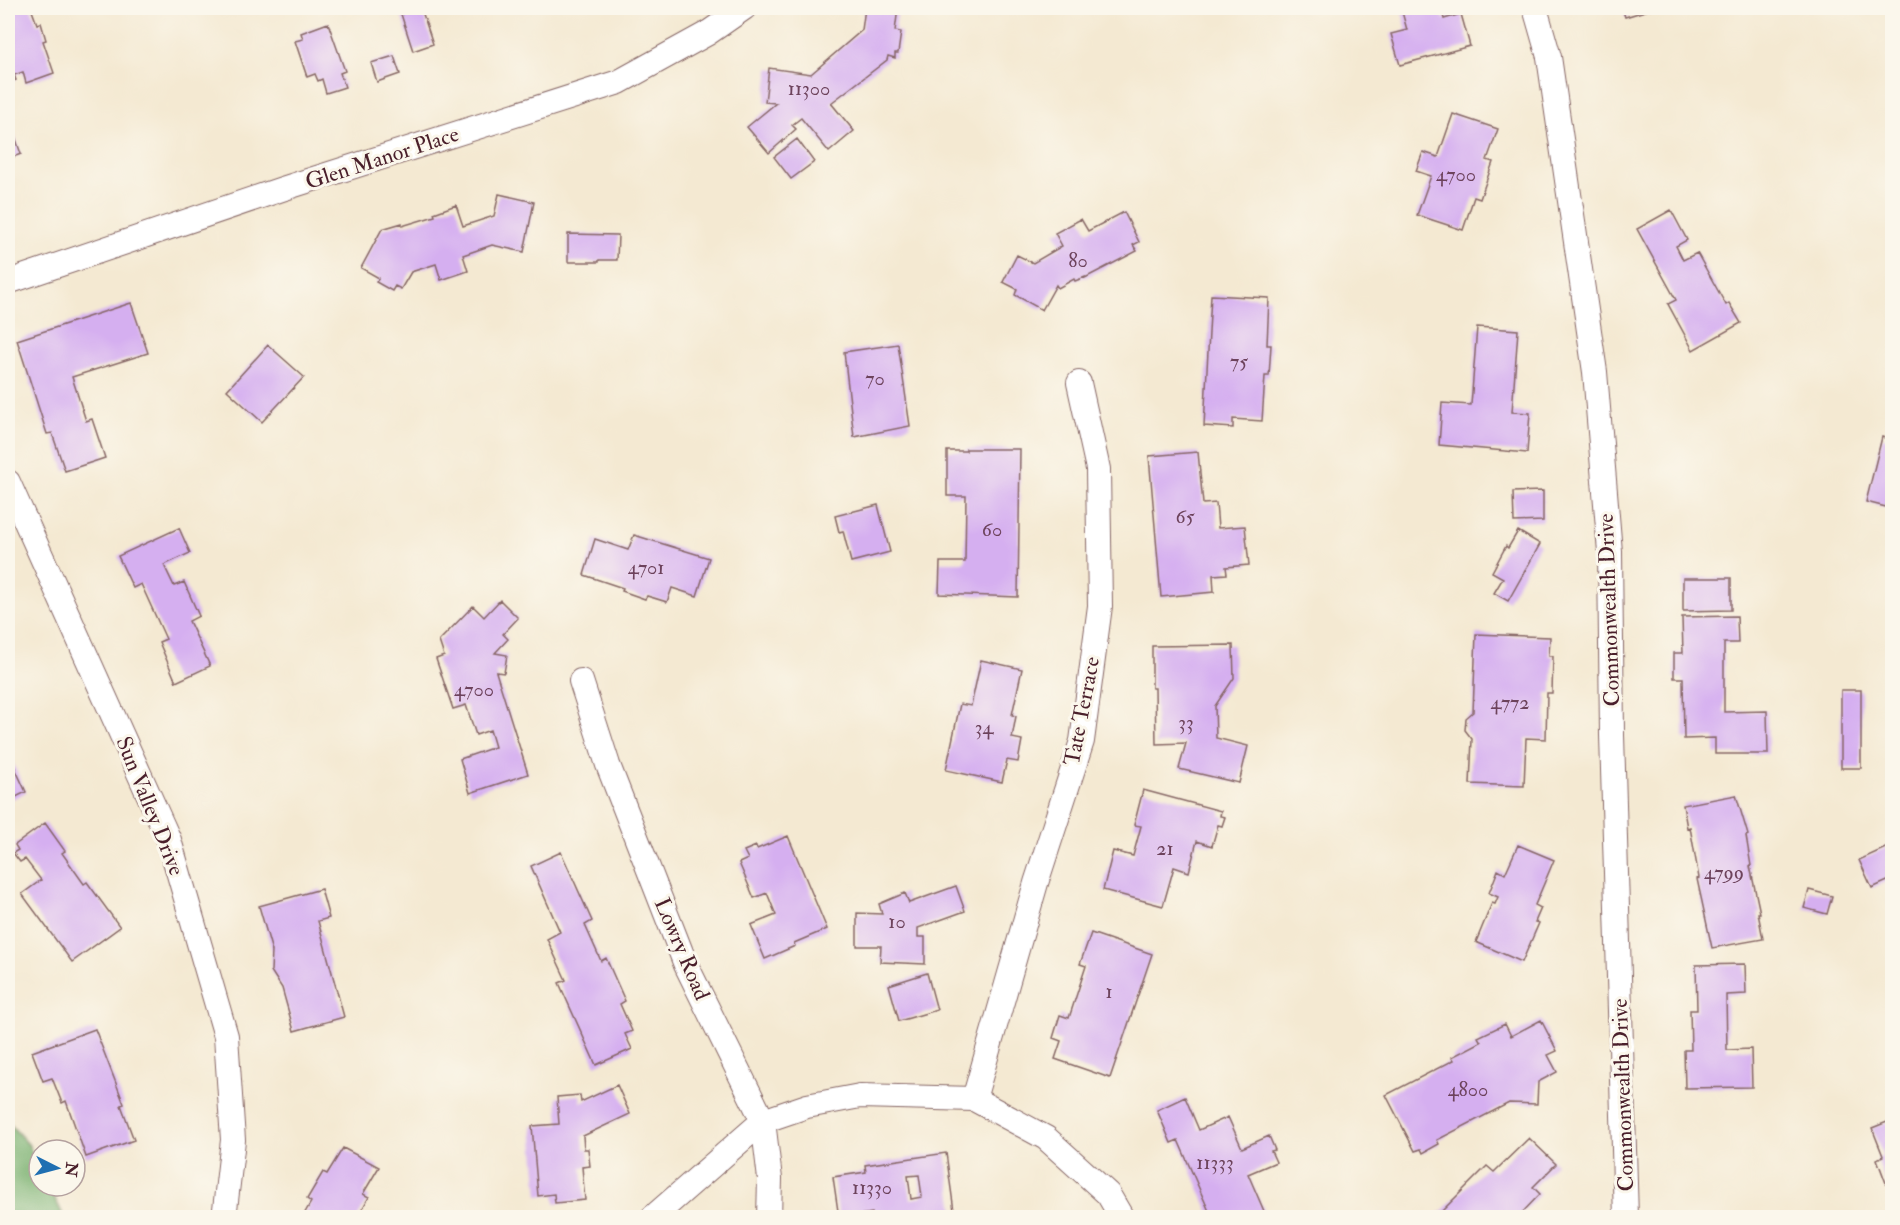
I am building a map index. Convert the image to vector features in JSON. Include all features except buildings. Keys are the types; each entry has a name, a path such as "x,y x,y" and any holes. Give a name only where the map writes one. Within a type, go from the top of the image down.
{"street":[{"name":"Glen Manor Place","path":"8,282 282,189 619,82 708,33 744,8"},
{"name":"Commonwealth Drive","path":"1535,8 1549,57 1595,372 1610,552 1612,735 1626,1218"},
{"name":"Tate Terrace","path":"974,1099 1036,883 1082,741 1100,606 1098,469 1080,383"},
{"name":"Sun Valley Drive","path":"8,482 169,840 226,1036 233,1140 224,1218"},
{"name":"Lowry Road","path":"581,681 608,765 686,965 763,1120 770,1179 769,1218"},
{"path":"652,1218 763,1120 807,1106 860,1096 974,1099 1046,1138 1108,1194 1122,1218"}],"green space":[{"path":"8,1122 27,1143 27,1198 55,1198 64,1217 8,1217"}]}
